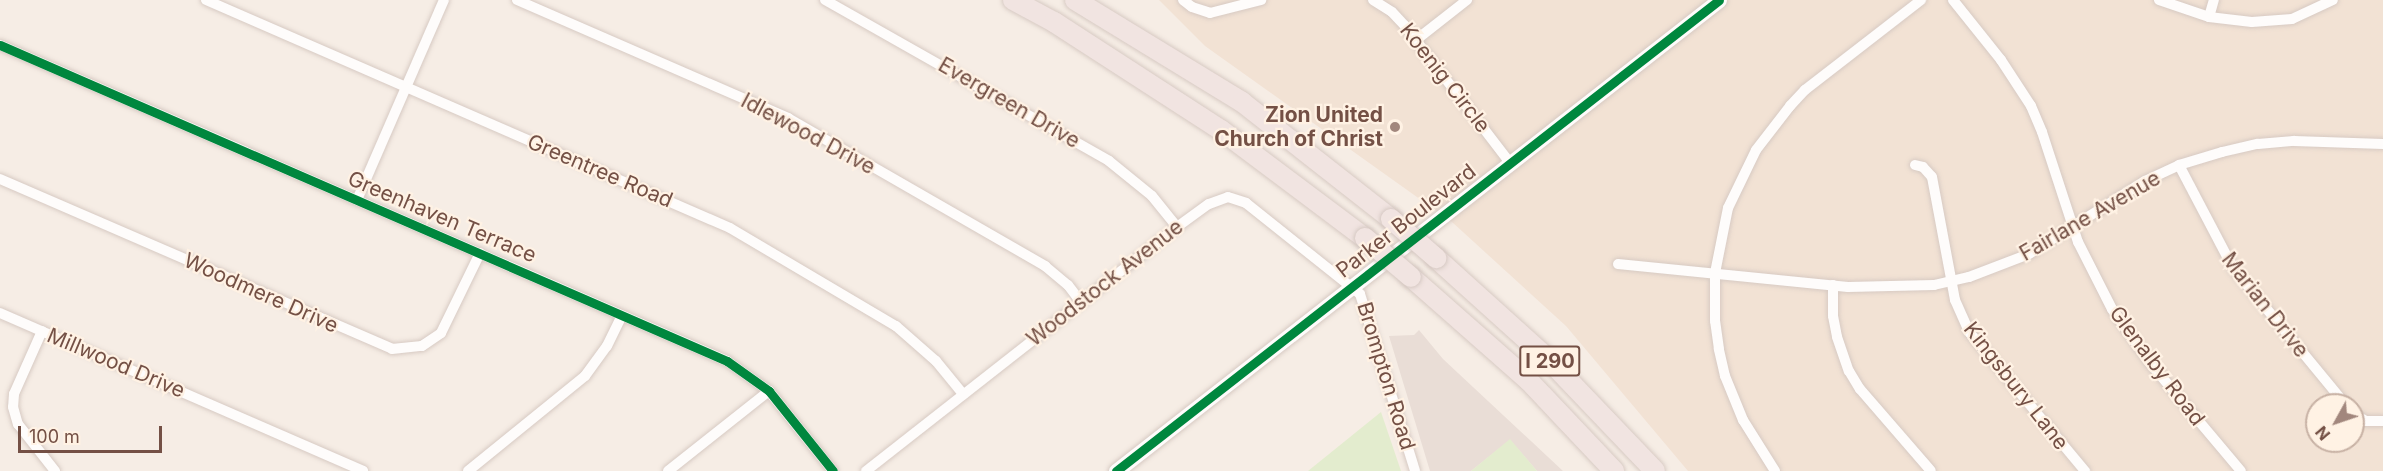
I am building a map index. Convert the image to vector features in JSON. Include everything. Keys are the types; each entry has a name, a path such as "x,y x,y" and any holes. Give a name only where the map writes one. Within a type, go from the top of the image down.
{"highway":[{"name":"I 290","path":"1013,0 1054,22 1221,130 1365,238 1529,381 1614,471"},
{"name":"I 290","path":"1075,0 1242,102 1391,219 1547,358 1656,471"}],"street":[{"name":"Greentree Road","path":"206,0 730,228 896,326 936,361 963,394"},
{"path":"357,200 444,0"},
{"name":"Idlewood Drive","path":"516,0 788,118 1045,266 1068,285 1080,301"},
{"name":"Evergreen Drive","path":"825,0 1108,161 1152,196 1177,226"},
{"path":"1183,0 1192,7 1210,13 1261,0"},
{"name":"Koenig Circle","path":"1373,0 1392,12 1416,40 1510,163"},
{"path":"1416,40 1467,0"},
{"name":"Parker Boulevard","path":"1116,471 1719,0"},
{"path":"1775,471 1743,420 1725,376 1715,321 1715,273 1723,226 1735,190 1750,159 1775,123 1806,90 1921,0"},
{"name":"Glenalby Road","path":"1953,0 2001,60 2031,106 2045,141 2072,227 2096,279 2130,337 2241,471"},
{"path":"2158,0 2209,17 2274,22 2308,13 2333,0"},
{"path":"2209,17 2214,0"},
{"name":"Greenhaven Terrace","path":"0,45 727,361 769,391 833,471"},
{"name":"Fairlane Avenue","path":"1617,264 1833,285 1896,288 1951,282 2029,255 2121,194 2179,165 2258,144 2323,140 2383,144"},
{"name":"Kingsbury Lane","path":"1915,165 1923,167 1932,177 1951,282 1962,317 1975,341 2085,471"},
{"name":"Marian Drive","path":"2179,165 2233,268 2336,393"},
{"name":"Woodmere Drive","path":"0,179 392,349 422,346 441,333 480,253"},
{"name":"Woodstock Avenue","path":"866,471 1177,226 1220,198 1236,198 1350,286"},
{"path":"1833,285 1837,337 1850,371 1860,389 1930,471"},
{"name":"Brompton Road","path":"1350,286 1360,294 1415,471"},
{"name":"Millwood Drive","path":"0,313 363,471"},
{"path":"468,471 585,376 607,346 622,315"},
{"path":"42,331 14,394 13,407 18,424 55,471"},
{"path":"668,471 769,391"},
{"path":"2365,420 2383,421"}],"shaded area":[{"path":"1159,0 2383,0 2383,471 1688,471 1566,326 1452,222 1205,46"},
{"path":"1419,330 1443,359 1563,471 1537,471 1510,440 1471,471 1430,471 1389,336 1414,335"}],"green space":[{"path":"1381,412 1401,471 1308,471"},
{"path":"1510,439 1537,471 1471,471"}],"cycle path":[{"path":"1116,471 1719,0"},
{"path":"0,45 727,361 769,391 833,471"}],"place":[{"name":"Zion United Church of Christ","path":"1395,127"}]}
